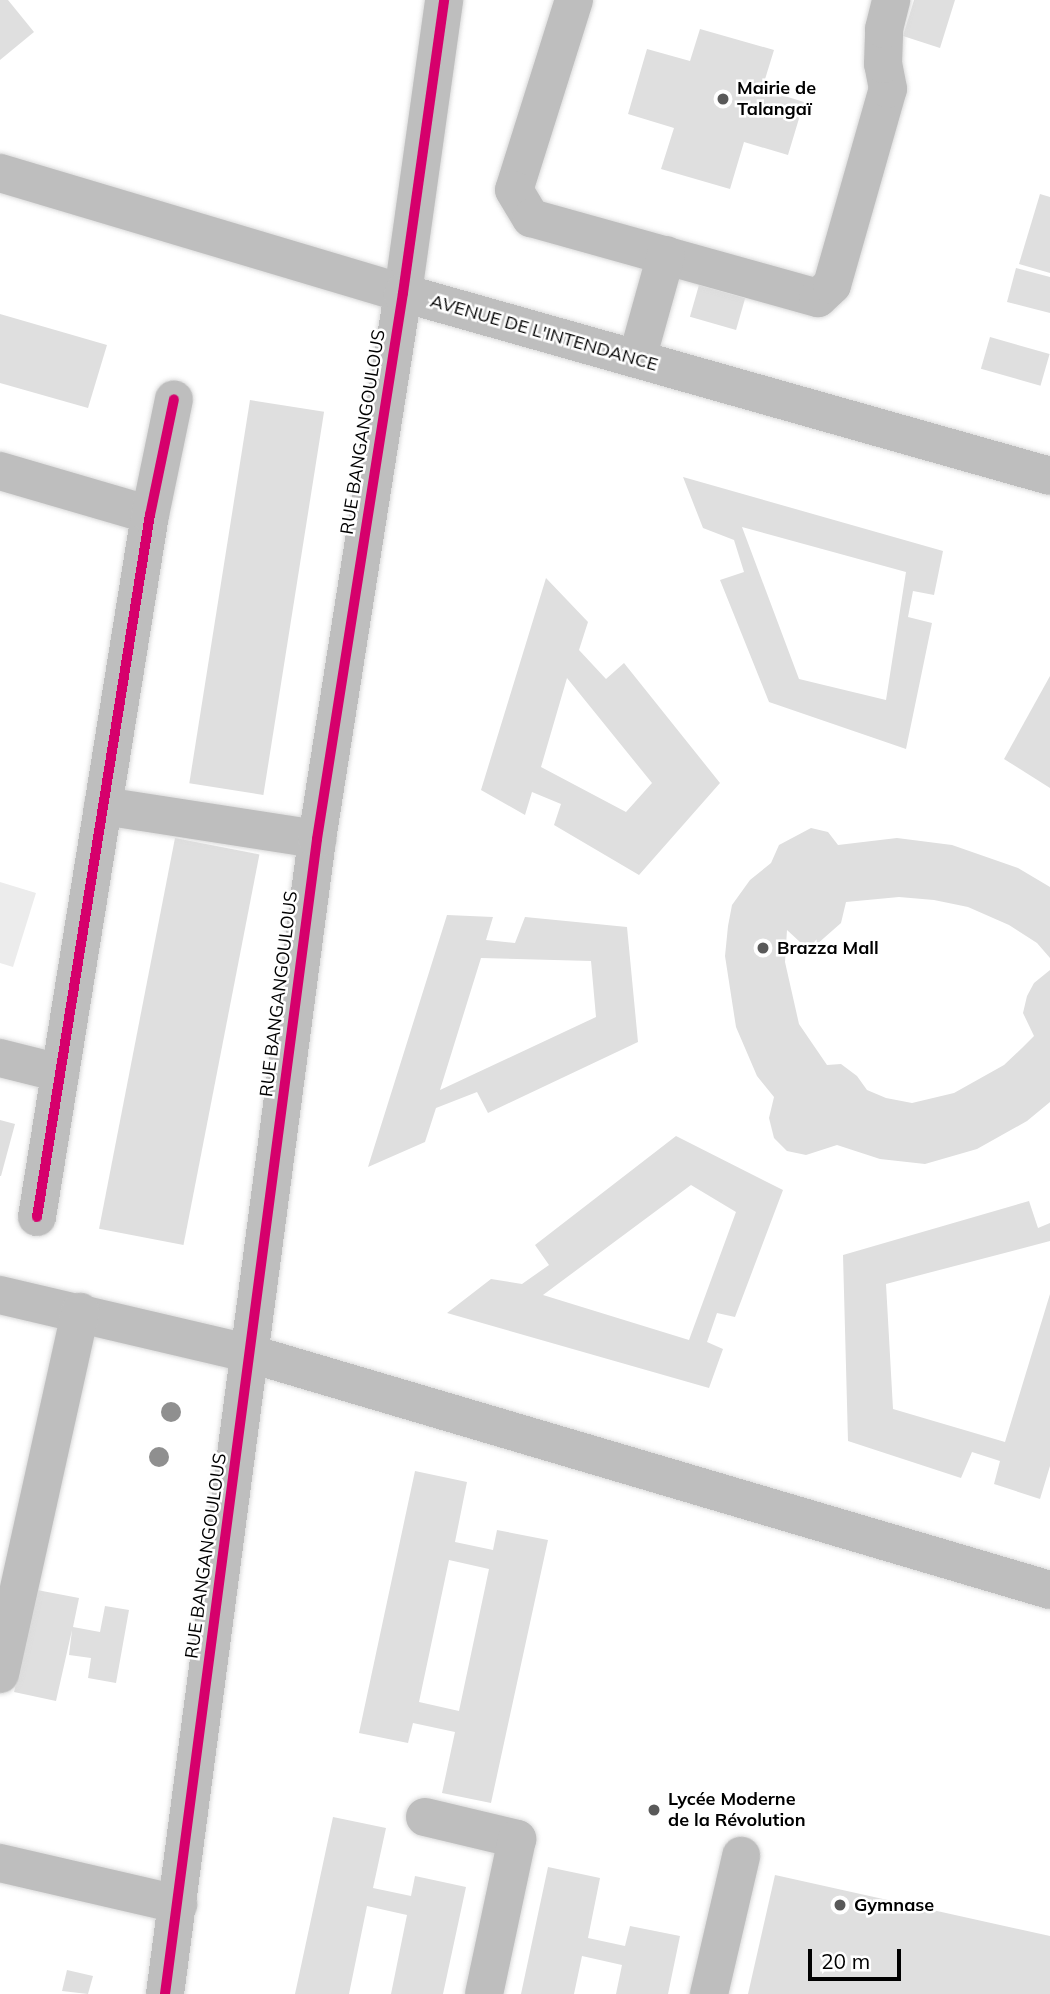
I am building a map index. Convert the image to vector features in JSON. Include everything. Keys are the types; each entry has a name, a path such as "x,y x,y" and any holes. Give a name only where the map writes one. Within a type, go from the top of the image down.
{"street":[{"name":"RUE BANGANGOULOUS","path":"165,1994 317,839 403,293 444,0"},
{"path":"574,0 514,190 531,218 818,298 832,285 888,89 883,64 884,29 891,0"},
{"name":"AVENUE DE L'INTENDANCE","path":"0,173 403,293 1050,476"},
{"path":"637,359 666,256"},
{"path":"37,1217 150,515 174,399"},
{"path":"0,471 150,515"},
{"path":"103,806 317,839"},
{"path":"0,1058 60,1073"},
{"path":"0,1295 251,1354 1050,1590"},
{"path":"0,1674 80,1312"},
{"path":"425,1817 517,1839 484,1994"},
{"path":"709,1994 741,1856"},
{"path":"0,1863 178,1904"}],"shaded area":[{"path":"0,882 36,893 13,967 0,963"}],"building":[{"path":"0,0 8,0 34,32 0,60"},
{"path":"914,0 955,0 940,48 903,36"},
{"path":"700,29 774,50 762,89 804,102 788,155 744,142 730,189 661,169 674,128 628,114 647,49 690,61"},
{"path":"1040,194 1050,197 1050,273 1019,264"},
{"path":"1016,268 1050,277 1050,313 1007,302"},
{"path":"699,285 745,298 736,330 690,317"},
{"path":"0,314 107,345 88,408 0,383"},
{"path":"990,337 1050,354 1041,386 981,369"},
{"path":"250,400 324,412 263,795 189,783"},
{"path":"683,477 943,551 934,595 913,591 908,617 932,623 906,749 769,702 720,580 744,572 734,540 703,528","holes":["742,527 906,572 886,700 799,679"]},
{"path":"546,578 588,622 579,650 606,679 624,663 720,783 639,875 554,825 561,804 532,792 525,815 481,790","holes":["567,678 652,783 626,812 541,767"]},
{"path":"1050,676 1050,788 1004,759"},
{"path":"811,828 828,832 838,845 897,838 952,845 1018,868 1050,887 1050,958 1037,943 1009,925 968,907 934,900 899,897 846,902 841,923 816,945 800,942 787,930 785,962 799,1024 827,1065 841,1064 857,1076 867,1090 886,1098 912,1103 954,1093 1004,1065 1022,1048 1034,1036 1023,1013 1027,996 1034,983 1050,970 1050,1102 1027,1121 977,1149 925,1164 880,1159 837,1145 806,1155 787,1151 774,1138 769,1118 774,1097 757,1076 736,1027 725,956 728,926 732,905 750,880 771,863 779,845"},
{"path":"175,838 259,854 183,1245 99,1229"},
{"path":"447,915 493,917 486,940 515,943 525,917 627,927 638,1042 488,1113 477,1092 436,1108 425,1142 368,1167","holes":["481,958 591,961 596,1017 440,1090"]},
{"path":"0,1120 15,1124 1,1176 0,1176"},
{"path":"676,1136 783,1190 735,1317 717,1313 707,1342 723,1349 709,1388 447,1313 491,1279 522,1284 549,1265 535,1245","holes":["691,1185 736,1212 689,1340 543,1295"]},
{"path":"1029,1201 1038,1228 1050,1223 1050,1241 886,1284 893,1409 1005,1442 1050,1294 1050,1466 1040,1499 994,1484 1000,1461 972,1452 961,1478 848,1441 843,1255"},
{"path":"415,1471 467,1482 455,1542 493,1550 497,1530 548,1540 491,1803 442,1793 455,1732 413,1723 408,1743 359,1733","holes":["449,1560 489,1569 459,1711 419,1702"]},
{"path":"37,1590 79,1598 73,1627 100,1632 105,1606 129,1610 116,1683 88,1678 91,1658 69,1655 72,1630 56,1701 14,1692"},
{"path":"333,1817 386,1828 373,1888 411,1896 415,1876 466,1887 443,1994 391,1994 407,1915 367,1906 349,1994 295,1994"},
{"path":"548,1867 600,1878 588,1938 625,1946 630,1926 680,1936 668,1994 616,1994 622,1965 582,1956 574,1994 521,1994"},
{"name":"Gymnase","path":"775,1875 1050,1936 1050,1994 748,1994"},
{"path":"67,1970 93,1976 88,1994 62,1991"}],"cycle path":[{"path":"165,1994 317,839 403,293 444,0"},
{"path":"37,1217 150,515 174,399"}],"place":[{"name":"Mairie de Talangaï","path":"723,99"},
{"name":"Brazza Mall","path":"763,948"},
{"name":"Lycée Moderne de la Révolution","path":"654,1810"},
{"name":"Gymnase","path":"840,1905"}]}
